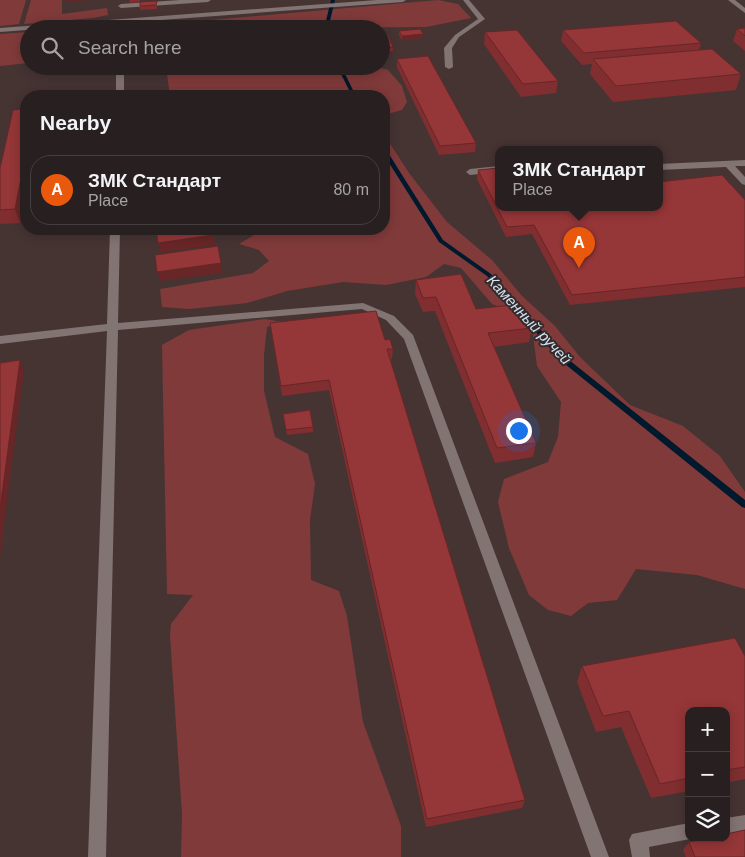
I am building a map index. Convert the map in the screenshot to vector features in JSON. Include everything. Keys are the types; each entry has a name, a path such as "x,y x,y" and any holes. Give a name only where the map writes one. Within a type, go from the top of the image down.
{"lane":[{"path":"122,20 121,3 208,0"},
{"path":"176,20 404,0"},
{"path":"449,67 448,48 456,36 482,19 466,0"},
{"path":"731,0 745,11"},
{"path":"0,30 20,29"},
{"path":"120,75 120,90"},
{"path":"663,167 745,163"},
{"path":"729,165 745,182"},
{"path":"470,172 495,169"},
{"path":"97,857 115,235"},
{"path":"0,340 112,326 363,306 390,318 409,338 600,857"},
{"path":"730,826 745,824"},
{"path":"641,857 638,840 685,833"}],"shaded area":[{"path":"0,0 745,0 745,857 0,857"},
{"path":"0,0 26,0 19,24 0,26"},
{"path":"31,0 62,0 62,14 107,8 108,15 70,20 25,20"},
{"path":"438,0 458,4 471,18 426,27 390,27 390,20 210,20"},
{"path":"20,33 20,64 0,66 0,34"},
{"path":"390,72 402,86 407,102 402,110 390,113 390,90 169,90 167,75 390,75"},
{"path":"390,144 409,173 447,222 492,260 522,296 555,326 580,357 630,405 683,426 720,456 745,492 745,589 697,575 636,569 617,600 588,603 571,616 548,610 529,595 509,548 498,502 504,479 548,462 558,437 561,402 537,366 533,335 513,312 492,304 461,268 444,264 426,277 386,285 343,282 287,291 247,303 189,309 162,307 160,289 253,273 269,261 259,250 239,244 254,235 390,235"},
{"path":"265,319 281,322 267,327 264,355 264,391 275,437 308,454 315,484 310,520 311,580 339,591 347,616 363,722 401,826 401,857 181,857 182,814 170,636 171,624 193,595 167,594 162,345 189,330"}],"building":[{"path":"157,1 156,5 140,6 140,2"},
{"path":"676,21 701,43 584,53 563,30"},
{"path":"745,28 745,36 737,29"},
{"path":"420,29 423,34 402,36 399,31"},
{"path":"517,30 558,81 523,84 485,32"},
{"path":"712,49 741,74 616,86 593,59"},
{"path":"428,56 476,143 440,146 397,59"},
{"path":"20,109 20,183 15,209 0,210 0,168 13,110"},
{"path":"495,168 495,203 478,170"},
{"path":"722,175 745,200 745,277 572,295 534,225 507,227 499,211 663,211 663,182"},
{"path":"157,235 213,235 158,243"},
{"path":"218,246 221,263 157,272 155,255"},
{"path":"461,274 476,309 520,304 532,328 488,333 536,443 497,448 436,297 423,298 416,280"},
{"path":"376,311 385,340 390,339 393,349 387,349 525,800 427,819 329,380 281,386 270,323"},
{"path":"20,360 0,509 0,363"},
{"path":"310,410 313,427 286,430 283,414"},
{"path":"735,638 745,656 745,767 730,769 730,707 685,707 685,779 660,784 629,711 603,716 582,666"},
{"path":"745,830 745,857 695,857 689,842 730,842 730,833"}],"waterway":[{"name":"Каменный ручей","path":"328,20 333,0"},
{"name":"Каменный ручей","path":"344,75 351,90"},
{"name":"Каменный ручей","path":"390,160 441,241 489,275 562,358 745,505"}],"place":[{"name":"ЗМК Стандарт","path":"579,268"}]}
